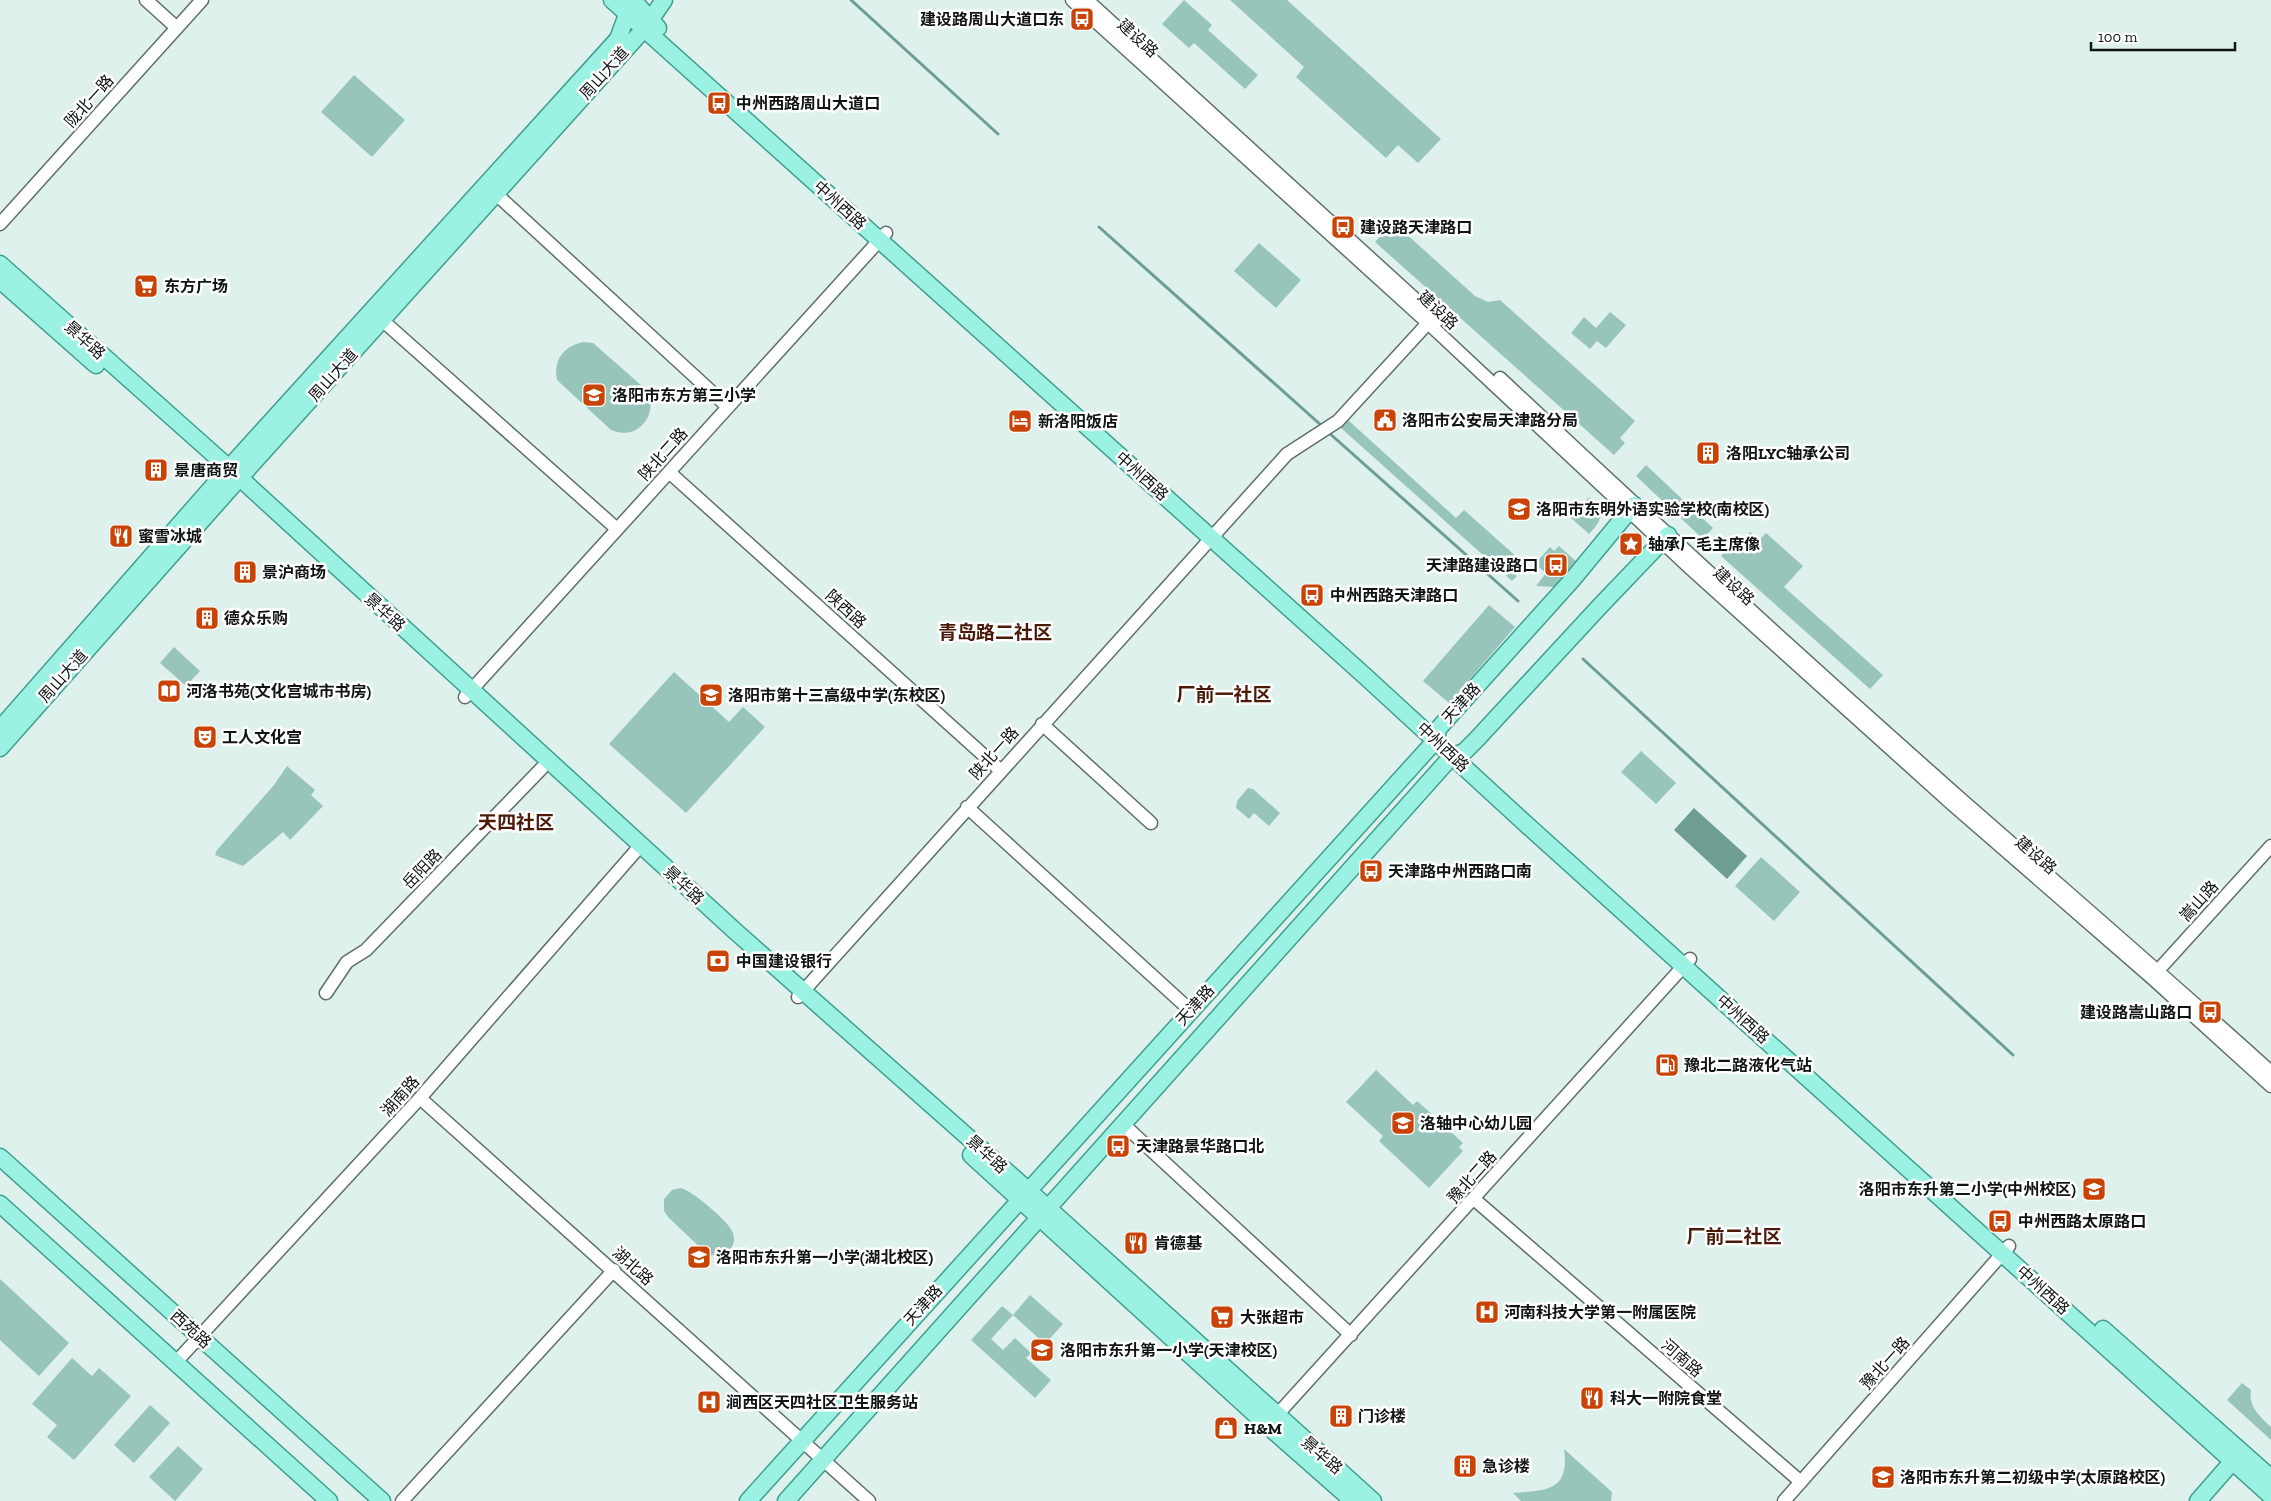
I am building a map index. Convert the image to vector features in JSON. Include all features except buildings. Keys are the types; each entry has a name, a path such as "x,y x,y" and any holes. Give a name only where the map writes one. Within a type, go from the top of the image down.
{"main road":[{"name":"中州西路","path":"612,0 631,4 647,25 2237,1456 2271,1496"},
{"name":"周山大道","path":"0,748 230,478 382,320 647,25 664,0"},
{"name":"周山大道","path":"0,729 230,478 618,39 631,4"},
{"name":"景华路","path":"0,264 230,478 800,994 1044,1213 1373,1501"},
{"name":"景华路","path":"0,280 230,478"},
{"name":"天津路","path":"748,1501 1437,734 1572,580 1631,508"},
{"name":"天津路","path":"786,1501 1458,754 1665,539"},
{"name":"景华路","path":"468,694 542,768 638,848"},
{"name":"西苑路","path":"0,1157 382,1501"},
{"path":"0,1204 329,1501"},
{"name":"景华路","path":"1044,1213 1268,1426 1353,1501"},
{"name":"中州西路","path":"2237,1456 2271,1478"},
{"path":"2198,1501 2237,1456"}],"street":[{"path":"146,0 177,28"},
{"name":"陇北一路","path":"0,224 202,0"},
{"name":"建设路","path":"1072,0 1665,539 1954,806 2271,1072"},
{"name":"建设路","path":"1088,0 1357,244 1631,508"},
{"path":"495,193 728,407"},
{"name":"陕北二路","path":"468,694 882,236"},
{"path":"382,320 617,529"},
{"name":"陕北一路","path":"800,994 1287,454 1338,421 1428,323"},
{"name":"陕西路","path":"669,472 1000,770"},
{"path":"1042,724 1150,823"},
{"name":"岳阳路","path":"326,993 347,962 366,950 542,768"},
{"path":"967,807 1190,1010"},
{"name":"嵩山路","path":"2157,976 2271,846"},
{"name":"湖南路","path":"176,1362 420,1098 638,848"},
{"name":"嵩山路","path":"2157,976 2271,855"},
{"name":"豫北二路","path":"1277,1415 1687,963"},
{"name":"建设路","path":"2157,976 2271,1086"},
{"name":"湖北路","path":"420,1098 614,1270 869,1501"},
{"path":"1124,1125 1351,1335"},
{"name":"河南路","path":"1474,1199 1801,1482"},
{"name":"豫北一路","path":"1784,1501 2006,1250"},
{"path":"402,1501 614,1270"}],"shaded area":[{"path":"1184,0 1212,25 1208,30 1258,75 1245,89 1194,43 1189,48 1162,24"},
{"path":"1230,0 1287,0 1441,139 1418,163 1398,145 1386,158 1296,77 1304,67"},
{"path":"354,75 405,120 372,157 321,112"},
{"path":"1393,222 1475,296 1488,302 1500,300 1635,421 1620,438 1625,443 1614,455 1375,242"},
{"path":"1259,243 1301,280 1276,308 1234,271"},
{"path":"1610,312 1626,325 1606,348 1597,341 1590,349 1571,333 1584,317 1596,328"},
{"path":"583,342 593,343 649,392 650,410 643,424 637,429 620,433 611,430 557,380 557,366 561,355 570,347"},
{"path":"1348,420 1456,518 1464,510 1518,558 1509,568 1517,576 1512,581 1341,428"},
{"path":"1646,465 1713,528 1703,539 1636,476"},
{"path":"1589,497 1598,506 1600,515 1597,524 1589,534 1571,518"},
{"path":"1750,532 1759,540 1766,533 1803,566 1784,587 1883,675 1870,689 1721,556 1731,544 1736,548"},
{"path":"1559,546 1578,563 1554,587 1536,586 1546,573 1535,564 1550,547 1554,551"},
{"path":"1489,605 1515,627 1449,703 1423,681"},
{"path":"174,647 200,671 186,686 160,663"},
{"path":"674,672 729,722 743,707 765,727 686,813 609,744"},
{"path":"1641,751 1676,783 1656,804 1621,772"},
{"path":"287,766 315,790 311,795 323,806 290,840 283,832 243,866 215,855 217,850 274,785"},
{"path":"1248,788 1253,789 1280,813 1269,826 1254,813 1249,819 1236,808 1237,801"},
{"path":"1694,808 1747,856 1727,879 1674,830"},
{"path":"1761,857 1800,892 1774,921 1735,886"},
{"path":"1376,1070 1413,1105 1417,1101 1434,1116 1430,1120 1436,1126 1440,1122 1463,1143 1459,1147 1463,1151 1429,1188 1379,1141 1383,1136 1346,1102"},
{"path":"681,1188 700,1200 729,1226 734,1242 729,1250 719,1255 708,1255 668,1217 664,1211 664,1199 672,1190"},
{"path":"0,1279 69,1343 39,1376 0,1340"},
{"path":"1030,1295 1063,1324 1045,1344 1013,1315"},
{"path":"1002,1306 1013,1315 991,1339 1003,1350 1015,1338 1031,1353 1026,1358 1051,1380 1035,1398 971,1340"},
{"path":"72,1358 92,1376 99,1368 131,1396 74,1460 47,1437 57,1425 32,1404"},
{"path":"2242,1383 2251,1390 2251,1401 2256,1411 2271,1427 2271,1440 2227,1400"},
{"path":"150,1405 170,1423 134,1463 114,1445"},
{"path":"178,1446 203,1469 175,1501 149,1477"},
{"path":"1564,1449 1612,1492 1611,1501 1521,1501 1513,1493 1545,1489 1559,1481 1563,1474 1565,1463"}],"waterway":[{"path":"851,0 998,134"},
{"path":"1099,227 1322,426"},
{"path":"1328,432 1518,601"},
{"path":"1583,659 2013,1055"}],"place":[{"name":"建设路周山大道口东","path":"1082,19"},
{"name":"中州西路周山大道口","path":"719,103"},
{"name":"建设路天津路口","path":"1343,227"},
{"name":"东方广场","path":"146,286"},
{"name":"洛阳市东方第三小学","path":"594,395"},
{"name":"洛阳市公安局天津路分局","path":"1385,420"},
{"name":"新洛阳饭店","path":"1020,421"},
{"name":"洛阳LYC轴承公司","path":"1708,453"},
{"name":"景唐商贸","path":"156,470"},
{"name":"洛阳市东明外语实验学校(南校区)","path":"1519,509"},
{"name":"蜜雪冰城","path":"121,536"},
{"name":"轴承厂毛主席像","path":"1631,544"},
{"name":"天津路建设路口","path":"1556,565"},
{"name":"景沪商场","path":"245,572"},
{"name":"中州西路天津路口","path":"1312,595"},
{"name":"德众乐购","path":"207,618"},
{"name":"河洛书苑(文化宫城市书房)","path":"169,691"},
{"name":"洛阳市第十三高级中学(东校区)","path":"711,695"},
{"name":"工人文化宫","path":"205,737"},
{"name":"天津路中州西路口南","path":"1371,871"},
{"name":"中国建设银行","path":"718,961"},
{"name":"建设路嵩山路口","path":"2210,1012"},
{"name":"豫北二路液化气站","path":"1667,1065"},
{"name":"洛轴中心幼儿园","path":"1403,1123"},
{"name":"天津路景华路口北","path":"1118,1146"},
{"name":"洛阳市东升第二小学(中州校区)","path":"2094,1189"},
{"name":"中州西路太原路口","path":"2000,1221"},
{"name":"肯德基","path":"1136,1243"},
{"name":"洛阳市东升第一小学(湖北校区)","path":"699,1257"},
{"name":"河南科技大学第一附属医院","path":"1487,1312"},
{"name":"大张超市","path":"1222,1317"},
{"name":"洛阳市东升第一小学(天津校区)","path":"1042,1350"},
{"name":"科大一附院食堂","path":"1592,1398"},
{"name":"涧西区天四社区卫生服务站","path":"709,1402"},
{"name":"门诊楼","path":"1341,1416"},
{"name":"H&M","path":"1226,1428"},
{"name":"急诊楼","path":"1465,1466"},
{"name":"洛阳市东升第二初级中学(太原路校区)","path":"1883,1477"}],"district":[{"name":"青岛路二社区","path":"995,632"},
{"name":"厂前一社区","path":"1224,694"},
{"name":"天四社区","path":"516,822"},
{"name":"厂前二社区","path":"1734,1236"}]}
